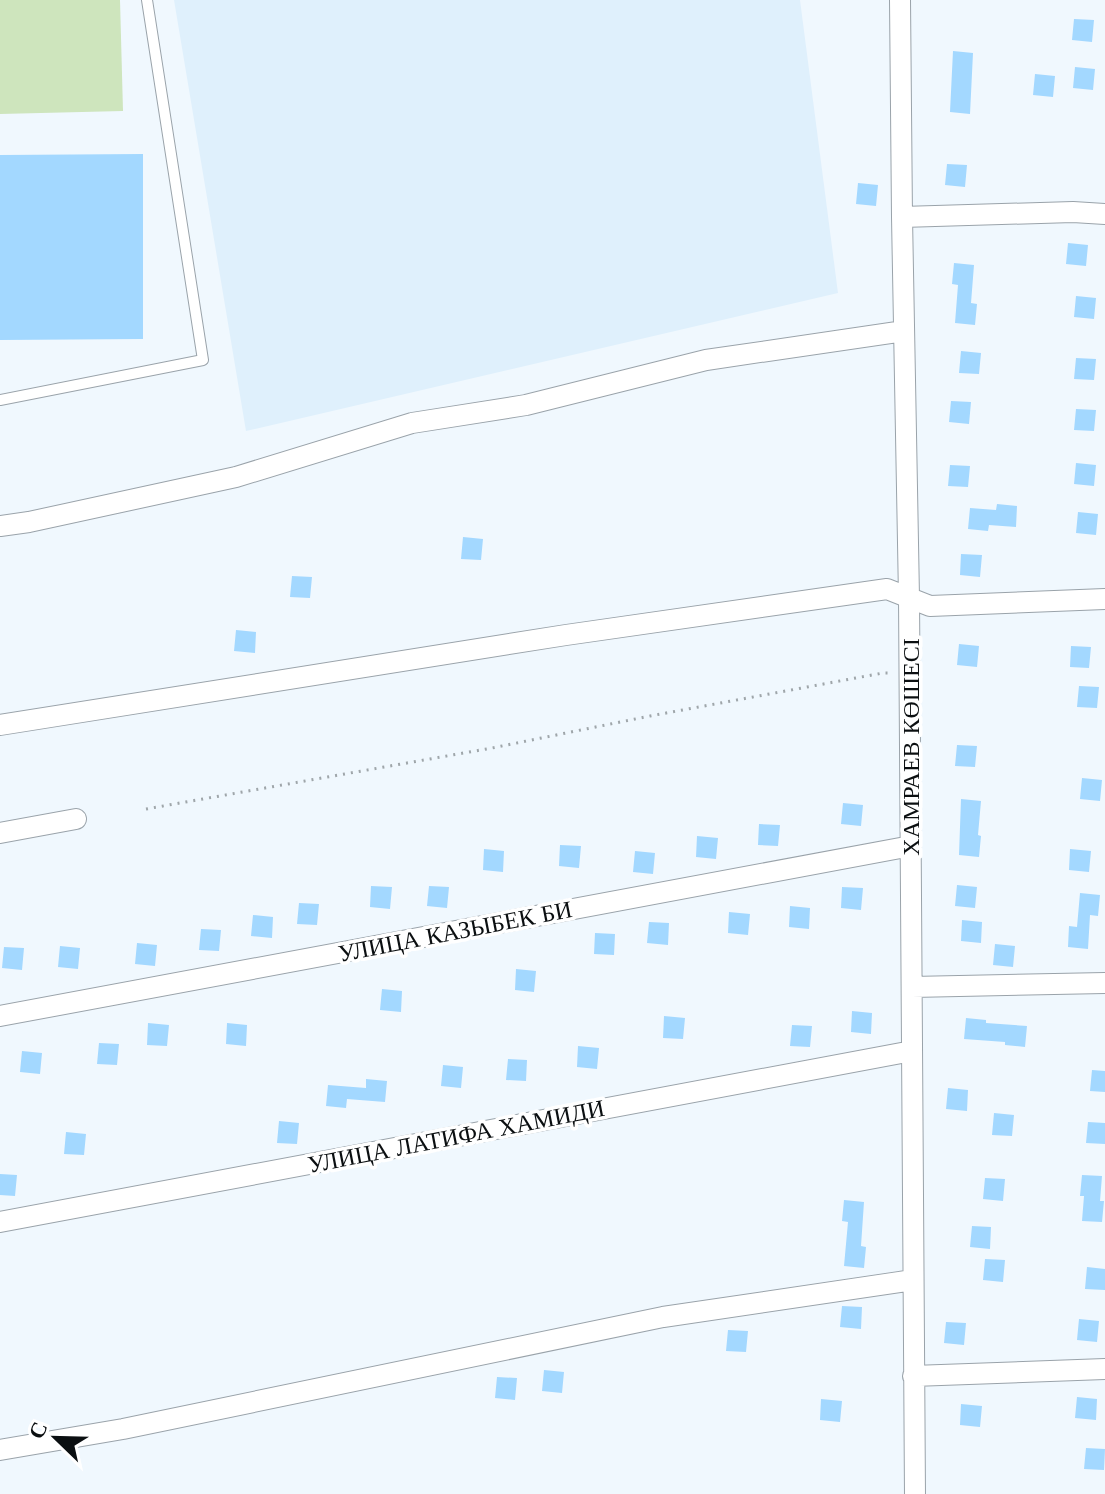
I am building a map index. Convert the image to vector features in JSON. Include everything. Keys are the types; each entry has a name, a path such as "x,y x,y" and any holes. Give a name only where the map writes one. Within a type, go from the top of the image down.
{"street":[{"name":"ХАМРАЕВ КӨШЕСІ","path":"900,0 909,597 915,1494"},
{"path":"902,217 1073,212 1105,214"},
{"path":"0,526 236,477 412,423 526,405 706,360 904,331"},
{"path":"0,725 535,640 887,589 930,606 1105,599"},
{"path":"0,833 76,819"},
{"name":"УЛИЦА КАЗЫБЕК БИ","path":"0,1016 911,846"},
{"path":"912,987 1105,983"},
{"name":"УЛИЦА ЛАТИФА ХАМИДИ","path":"0,1222 912,1051"},
{"path":"0,1450 123,1429 663,1317 913,1280"},
{"path":"913,1376 1105,1369"}],"lane":[{"path":"0,400 203,360 147,0"}],"path":[{"path":"146,809 492,748 883,673 909,674"}],"shaded area":[{"path":"174,0 800,0 838,293 246,431"}],"green space":[{"path":"0,0 120,0 123,111 0,114"}],"building":[{"path":"1074,19 1094,20 1092,42 1072,40"},
{"path":"953,51 973,53 970,114 950,112"},
{"path":"1075,67 1095,69 1093,90 1073,88"},
{"path":"1035,74 1055,76 1053,97 1033,95"},
{"path":"143,154 143,339 0,340 0,155"},
{"path":"947,164 967,165 965,187 945,185"},
{"path":"858,183 878,185 876,206 856,204"},
{"path":"1068,243 1088,245 1086,266 1066,264"},
{"path":"954,263 974,265 971,303 977,304 975,325 955,323 958,285 952,284"},
{"path":"1076,296 1096,298 1094,319 1074,317"},
{"path":"961,351 981,353 979,374 959,373"},
{"path":"1076,358 1096,359 1094,380 1074,379"},
{"path":"951,401 971,402 969,424 949,422"},
{"path":"1076,409 1096,410 1094,431 1074,430"},
{"path":"1076,463 1096,465 1094,486 1074,484"},
{"path":"950,465 970,466 968,487 948,486"},
{"path":"997,504 1017,506 1016,527 989,525 988,531 968,529 970,508 996,510"},
{"path":"1078,512 1098,514 1096,535 1076,533"},
{"path":"463,537 483,539 481,560 461,559"},
{"path":"961,554 982,555 980,577 960,575"},
{"path":"292,576 312,577 310,598 290,597"},
{"path":"236,630 256,632 255,653 234,651"},
{"path":"959,644 979,646 977,667 957,665"},
{"path":"1071,646 1091,647 1089,668 1070,667"},
{"path":"1079,686 1099,687 1097,708 1077,707"},
{"path":"957,745 977,746 975,767 955,766"},
{"path":"1082,778 1102,780 1100,801 1080,799"},
{"path":"961,799 981,801 979,857 959,855"},
{"path":"843,803 863,805 861,826 841,824"},
{"path":"759,824 780,825 778,846 758,845"},
{"path":"697,836 718,838 716,859 696,857"},
{"path":"560,845 581,846 579,868 559,866"},
{"path":"484,849 504,851 503,872 483,870"},
{"path":"1070,849 1091,851 1089,872 1069,870"},
{"path":"635,851 655,853 653,874 633,872"},
{"path":"957,885 977,887 975,908 955,906"},
{"path":"371,886 392,887 390,909 370,907"},
{"path":"429,886 449,887 447,908 427,906"},
{"path":"842,887 863,888 861,910 841,908"},
{"path":"1080,893 1100,895 1098,916 1090,915 1088,949 1068,947 1069,926 1077,927"},
{"path":"299,903 319,904 317,925 297,924"},
{"path":"790,906 810,908 809,929 789,927"},
{"path":"729,912 750,914 748,935 728,933"},
{"path":"253,915 273,917 272,938 251,936"},
{"path":"962,920 982,922 981,943 961,941"},
{"path":"649,922 669,923 668,945 647,943"},
{"path":"201,929 221,930 219,951 199,950"},
{"path":"595,933 615,934 614,955 594,954"},
{"path":"137,943 157,945 155,966 135,964"},
{"path":"995,944 1015,946 1013,967 993,965"},
{"path":"60,946 80,948 78,969 58,967"},
{"path":"4,947 24,948 22,970 2,968"},
{"path":"516,969 536,971 534,992 515,990"},
{"path":"382,989 402,991 401,1012 380,1010"},
{"path":"852,1011 872,1013 871,1034 851,1032"},
{"path":"664,1016 685,1018 683,1039 663,1038"},
{"path":"966,1018 1027,1026 1025,1047 964,1039"},
{"path":"148,1023 169,1025 167,1046 147,1045"},
{"path":"227,1023 247,1025 246,1046 226,1044"},
{"path":"792,1025 812,1026 810,1047 790,1046"},
{"path":"99,1043 119,1044 117,1065 97,1064"},
{"path":"578,1046 599,1048 597,1069 577,1067"},
{"path":"22,1051 42,1053 40,1074 20,1072"},
{"path":"508,1059 527,1060 526,1081 506,1080"},
{"path":"443,1065 463,1067 461,1088 441,1086"},
{"path":"1092,1070 1105,1071 1105,1092 1090,1091"},
{"path":"366,1079 387,1081 385,1102 347,1099 346,1108 326,1106 328,1085 366,1088"},
{"path":"948,1088 968,1090 967,1111 946,1109"},
{"path":"994,1113 1014,1115 1012,1136 992,1135"},
{"path":"279,1121 299,1123 297,1144 277,1143"},
{"path":"1088,1122 1105,1123 1105,1144 1086,1143"},
{"path":"66,1132 86,1134 84,1155 64,1154"},
{"path":"0,1174 17,1175 15,1196 0,1195"},
{"path":"1082,1175 1102,1176 1102,1222 1082,1221"},
{"path":"985,1178 1005,1179 1003,1201 983,1199"},
{"path":"844,1200 864,1202 861,1246 866,1247 864,1268 844,1266 848,1222 842,1221"},
{"path":"972,1226 991,1227 990,1249 970,1247"},
{"path":"985,1259 1005,1260 1003,1282 983,1280"},
{"path":"1087,1267 1105,1269 1105,1290 1085,1289"},
{"path":"842,1306 862,1307 861,1329 840,1327"},
{"path":"1079,1319 1099,1321 1097,1342 1077,1340"},
{"path":"946,1322 966,1323 964,1345 944,1343"},
{"path":"728,1330 748,1331 746,1352 726,1351"},
{"path":"544,1370 564,1372 562,1393 542,1391"},
{"path":"497,1377 517,1378 515,1400 495,1398"},
{"path":"1077,1397 1097,1399 1096,1420 1075,1418"},
{"path":"821,1399 842,1401 840,1422 820,1420"},
{"path":"961,1404 982,1406 980,1427 960,1425"},
{"path":"1086,1448 1105,1449 1104,1470 1084,1469"}]}
